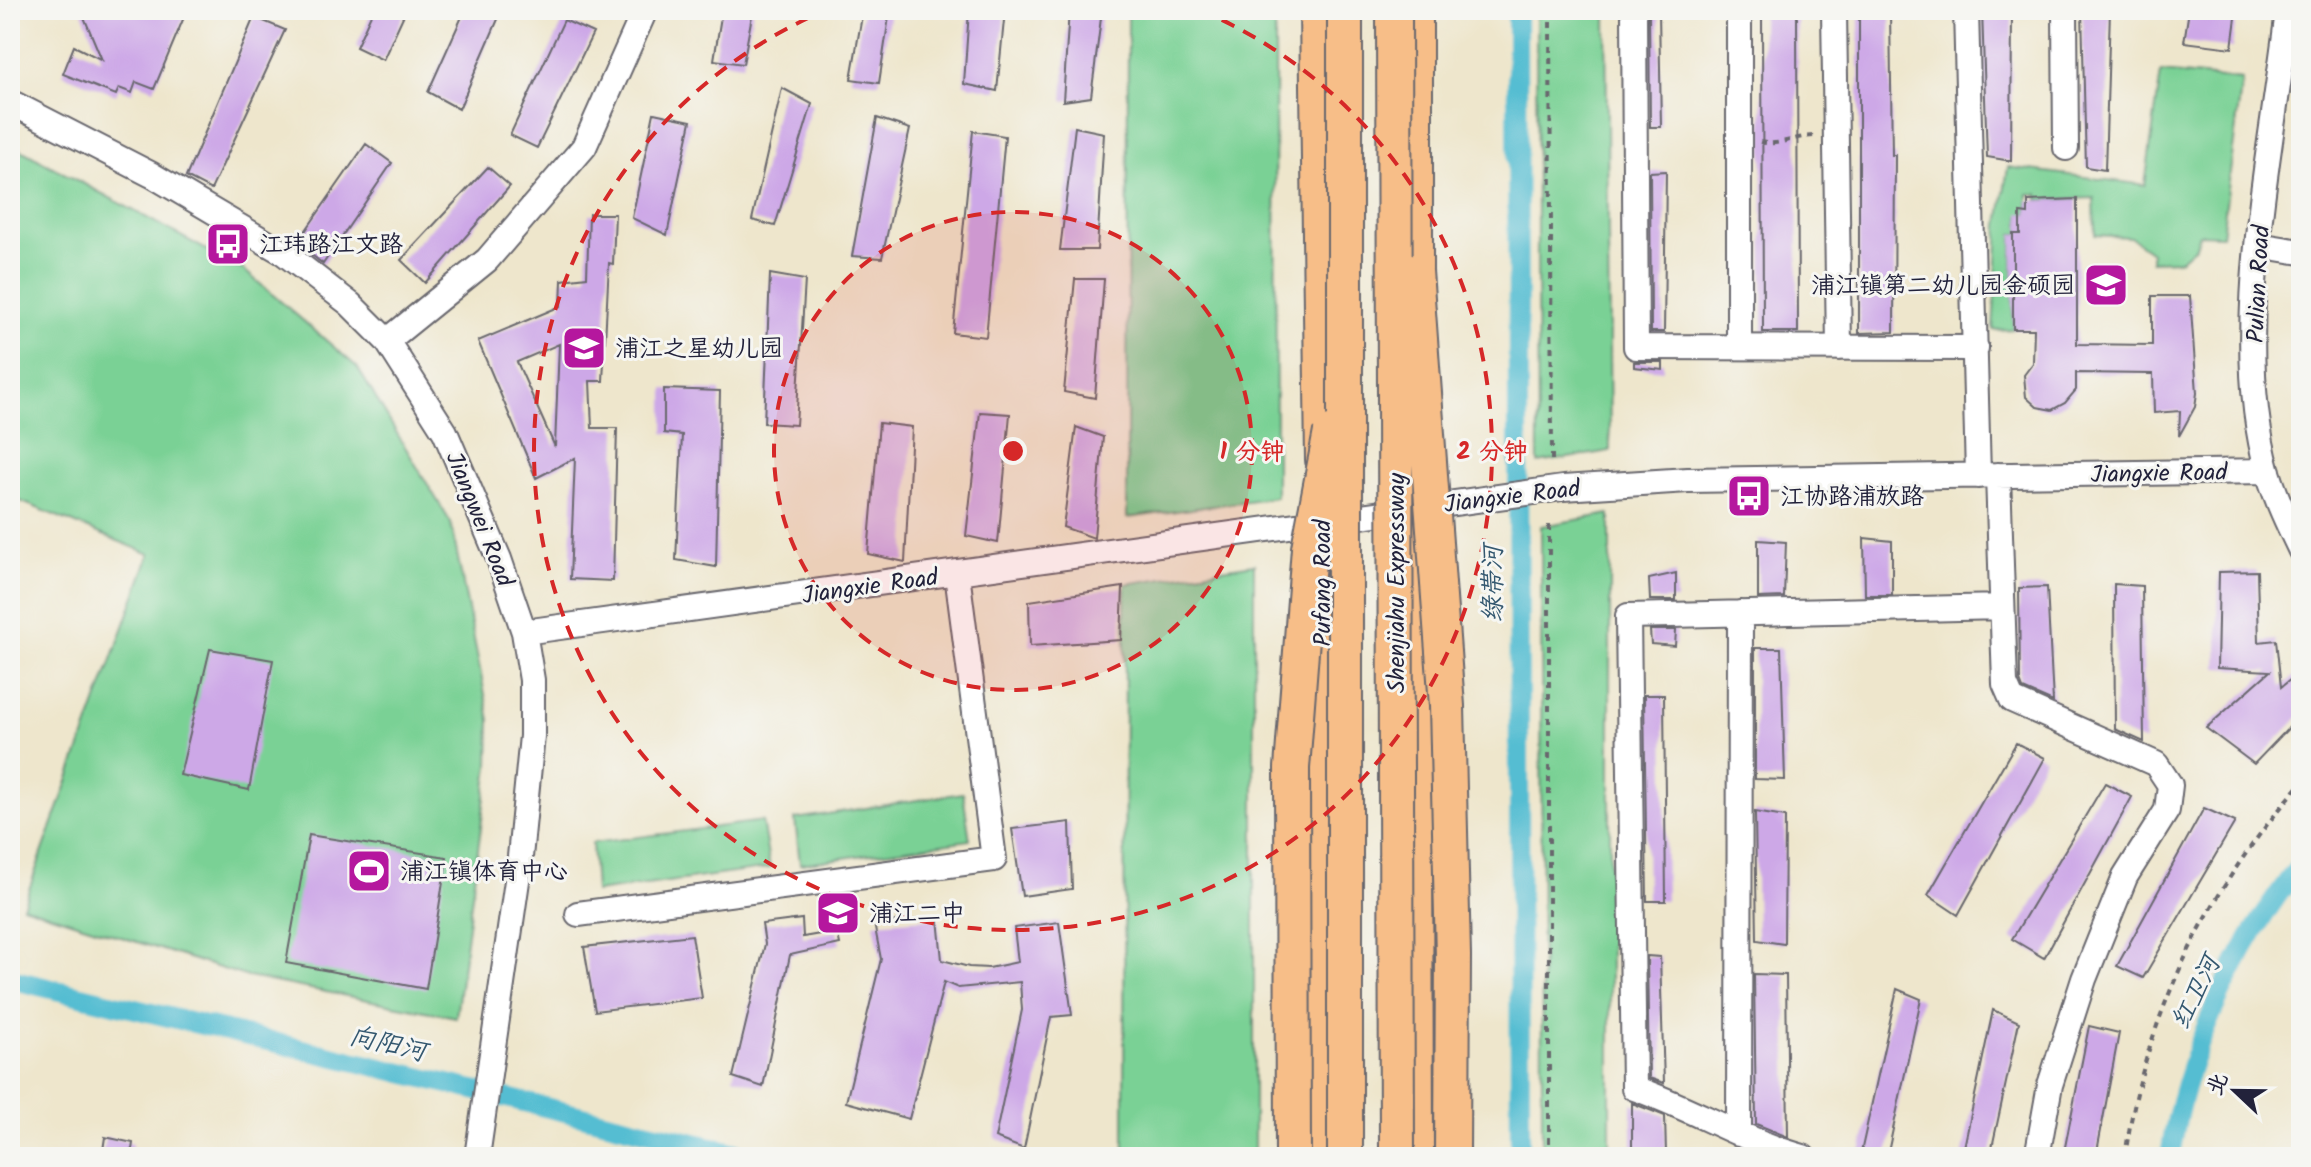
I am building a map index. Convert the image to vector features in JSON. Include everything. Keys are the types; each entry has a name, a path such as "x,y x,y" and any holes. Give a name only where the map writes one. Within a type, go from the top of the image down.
{"highway":[{"name":"Shenjiahu Expressway","path":"1345,10 1345,1157"},
{"name":"Shenjiahu Expressway","path":"1394,10 1397,1157"},
{"path":"1394,115 1413,250 1447,706 1453,956 1452,1157"},
{"path":"1293,1157 1292,768 1309,548 1346,353"}],"main road":[{"name":"Pufang Road","path":"1315,10 1322,523 1322,1157"},
{"path":"1417,10 1418,1157"}],"street":[{"path":"387,341 487,260 584,147 645,10"},
{"path":"1634,10 1636,347 1976,348"},
{"path":"1739,10 1739,347"},
{"path":"1834,10 1839,348"},
{"path":"1966,10 1976,348 2002,607 2005,684 2012,700 2156,764 2170,785 2167,810 2125,877 2084,979 2050,1085 2037,1157"},
{"path":"2065,10 2066,148"},
{"name":"Pulian Road","path":"2288,10 2258,245 2253,334 2256,408 2268,471 2301,551"},
{"name":"Jiangwei Road","path":"10,102 152,175 284,253 350,304 387,341 445,432 499,559 524,632 532,680 532,736 519,867 477,1157"},
{"path":"2258,245 2301,252"},
{"name":"Jiangxie Road","path":"524,632 1563,488 1688,480 2268,471"},
{"path":"578,914 994,859 957,574"},
{"path":"1803,1157 1739,1134 1664,1098 1634,1088 1628,616 2002,607"},
{"path":"1739,1134 1740,613"}],"path":[{"path":"1550,10 1552,460"},
{"path":"1739,139 1766,144 1799,135 1836,138"},
{"path":"1549,525 1549,1157"},
{"path":"2125,1157 2149,1050 2172,983 2228,877 2301,784"}],"green space":[{"path":"1128,10 1275,10 1276,497 1127,518"},
{"path":"1536,10 1606,10 1610,451 1538,463"},
{"path":"2161,72 2242,80 2222,235 2199,234 2194,248 2180,260 2151,261 2151,252 2130,237 2095,235 2094,198 2038,200 2038,194 2028,194 2028,214 2020,214 2020,234 2013,234 2013,329 1993,330 1999,224 2008,167 2145,185"},
{"path":"10,144 244,270 357,367 451,523 490,720 489,766 456,1017 248,977 23,906 150,554 10,497"},
{"path":"1610,514 1610,1157 1542,1157 1541,526"},
{"path":"1254,564 1254,1157 1124,1157 1125,584"},
{"path":"963,793 970,840 800,864 795,819"},
{"path":"762,821 770,868 595,892 592,843"}],"building":[{"path":"81,10 187,10 154,89 136,82 132,93 119,88 116,95 63,74 74,46 102,60"},
{"path":"373,10 406,10 383,60 356,47"},
{"path":"465,10 502,10 459,109 428,92"},
{"path":"722,10 753,10 743,64 714,60"},
{"path":"863,10 890,10 879,83 851,79"},
{"path":"969,10 1005,10 997,91 964,84"},
{"path":"1069,10 1102,10 1091,97 1063,101"},
{"path":"1649,10 1659,10 1661,127 1650,127"},
{"path":"1762,10 1797,10 1798,332 1763,332"},
{"path":"1859,10 1890,10 1892,155 1895,155 1894,332 1859,333"},
{"path":"1982,10 2012,10 2011,161 1987,157"},
{"path":"2082,10 2110,10 2105,170 2086,167"},
{"path":"2189,10 2237,10 2232,48 2184,42"},
{"path":"254,17 285,30 211,190 186,177"},
{"path":"564,20 593,33 537,148 510,135"},
{"path":"782,88 812,104 775,226 752,220"},
{"path":"654,113 691,121 667,235 632,218"},
{"path":"877,118 910,129 882,258 852,256"},
{"path":"1075,127 1104,133 1097,250 1060,250"},
{"path":"973,131 1005,136 986,337 953,333"},
{"path":"366,144 392,163 323,264 297,243"},
{"path":"488,167 510,186 425,283 401,260"},
{"path":"1666,171 1664,332 1651,332 1650,172"},
{"path":"2077,199 2077,344 2152,345 2152,296 2190,296 2197,393 2195,407 2179,436 2180,411 2154,413 2153,374 2076,373 2076,390 2065,403 2052,410 2037,407 2026,397 2024,375 2033,363 2034,329 2013,329 2013,234 2020,234 2020,213 2028,214 2028,201"},
{"path":"589,214 615,214 613,264 609,263 603,381 590,381 592,428 617,428 613,581 570,579 575,458 536,478 478,341 561,306 562,280 587,277","holes":["559,344 555,447 517,362"]},
{"path":"770,274 805,280 796,425 764,423"},
{"path":"1075,279 1104,279 1095,398 1064,392"},
{"path":"1634,362 1663,362 1663,370 1634,367"},
{"path":"664,389 720,391 716,567 676,560 682,435 664,433"},
{"path":"980,412 1010,414 998,543 966,536"},
{"path":"879,423 912,427 905,562 868,554"},
{"path":"1076,427 1103,437 1094,538 1063,527"},
{"path":"1864,538 1892,541 1892,595 1865,595"},
{"path":"1758,540 1786,542 1784,597 1758,598"},
{"path":"2257,571 2259,642 2276,640 2281,687 2301,671 2301,715 2254,764 2206,728 2270,671 2217,668 2219,572"},
{"path":"1676,573 1676,600 1650,600 1649,579"},
{"path":"2114,584 2142,586 2144,742 2115,729"},
{"path":"1123,587 1121,640 1030,646 1029,601"},
{"path":"2047,587 2053,702 2023,689 2020,681 2019,588"},
{"path":"1650,630 1676,630 1675,646 1651,644"},
{"path":"1755,648 1781,648 1785,780 1755,779"},
{"path":"210,649 273,660 249,790 180,775"},
{"path":"1644,695 1664,695 1666,901 1647,901"},
{"path":"2016,743 2045,758 1958,915 1928,895"},
{"path":"2105,783 2132,797 2044,958 2012,939"},
{"path":"2204,808 2235,822 2143,978 2117,966"},
{"path":"1755,812 1785,817 1784,944 1757,940"},
{"path":"1070,822 1072,889 1022,896 1012,829"},
{"path":"309,835 447,857 426,989 286,963"},
{"path":"938,918 942,960 989,968 1018,962 1014,928 1059,922 1072,1015 1051,1017 1024,1149 995,1138 1022,1010 1020,982 958,988 944,982 909,1119 846,1102 881,959 874,923"},
{"path":"802,919 803,937 837,931 840,944 790,955 763,1087 733,1077 765,944 762,924"},
{"path":"692,935 702,998 595,1011 584,947"},
{"path":"1647,956 1660,957 1664,1083 1649,1078"},
{"path":"1754,974 1786,975 1788,1137 1756,1124"},
{"path":"1897,989 1921,999 1887,1157 1860,1157"},
{"path":"1993,1010 2019,1022 1990,1157 1962,1157"},
{"path":"2089,1026 2119,1033 2096,1157 2063,1157"},
{"path":"1632,1103 1665,1116 1666,1154 1632,1153"},
{"path":"105,1137 133,1143 131,1157 102,1157"}],"waterway":[{"name":"绿带河","path":"1517,10 1520,1157"},
{"name":"红卫河","path":"2170,1157 2187,1079 2217,1002 2256,929 2301,864"},
{"name":"向阳河","path":"10,979 753,1157"}],"place":[{"name":"江玮路江文路","path":"228,244"},
{"name":"浦江镇第二幼儿园金硕园","path":"2106,285"},
{"name":"浦江之星幼儿园","path":"584,348"},
{"name":"江协路浦放路","path":"1749,496"},
{"name":"浦江镇体育中心","path":"369,871"},
{"name":"浦江二中","path":"838,913"}]}
